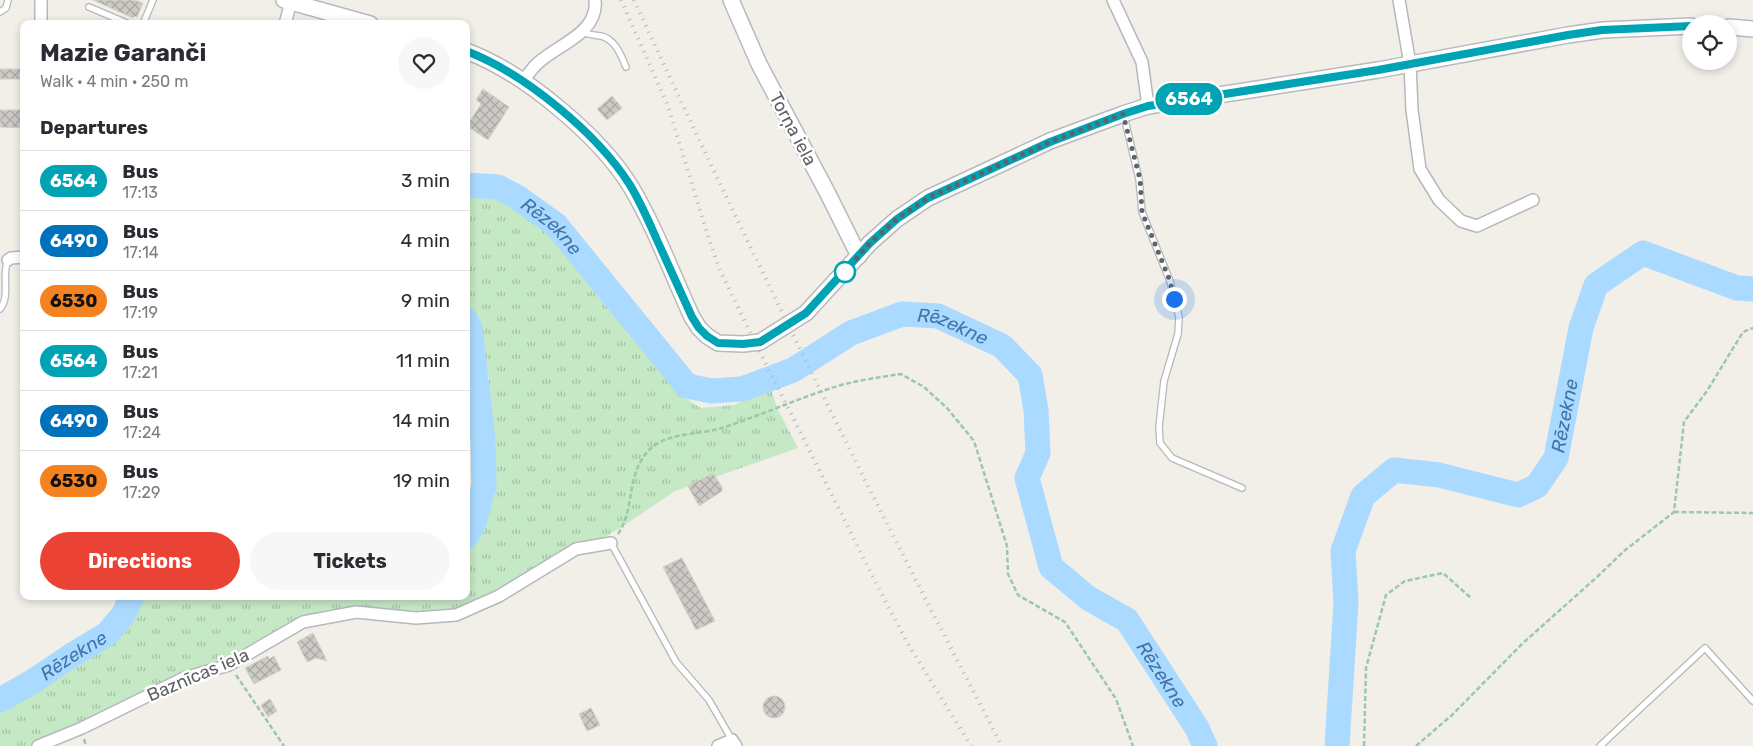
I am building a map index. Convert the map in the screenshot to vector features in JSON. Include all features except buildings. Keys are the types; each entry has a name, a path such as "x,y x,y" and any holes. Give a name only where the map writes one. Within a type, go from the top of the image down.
{"main road":[{"name":"Torņa iela","path":"730,0 759,64 859,256"},
{"path":"287,1 356,20"},
{"path":"470,53 484,58 523,81 549,100 584,131 615,164 642,206 692,317 703,332 718,343 743,344 760,342 806,313 870,243 897,219 928,198 1050,142 1123,114 1148,106 1410,64 1602,30 1682,26"},
{"path":"1737,28 1753,29"}],"street":[{"path":"41,0 41,20"},
{"path":"523,81 538,62 581,31 594,17 595,0"},
{"path":"1113,0 1142,62 1148,106"},
{"path":"1399,0 1410,64 1412,110 1420,169 1439,200 1461,221 1477,226 1533,200"},
{"path":"285,20 287,1"},
{"path":"8,260 20,257"},
{"name":"Baznīcas iela","path":"38,746 82,728 184,678 229,665 303,622 356,612 416,618 456,615 499,596 576,550 611,543"},
{"path":"718,746 734,743"}],"lane":[{"path":"0,12 6,8 8,0"},
{"path":"145,20 153,0"},
{"path":"89,7 120,20"},
{"path":"581,31 586,34 605,37 612,42 619,51 626,67"},
{"path":"1123,114 1140,179 1142,212 1170,281 1179,317 1178,334 1164,382 1159,427 1160,444 1172,458 1242,488"},
{"path":"0,309 5,298 6,265 8,260"},
{"path":"611,543 676,662 709,700 734,743"},
{"path":"1600,746 1705,648 1753,701"}],"path":[{"path":"1674,512 1684,422 1707,391 1743,332 1753,328"},
{"path":"611,543 624,526 632,480 639,464 650,449 666,439 721,428 841,385 901,374 924,387 947,408 974,441 1007,546 1008,574 1018,595 1065,622 1116,699 1133,746"},
{"path":"1416,746 1452,715 1524,643 1624,551 1674,512 1753,513"},
{"path":"1364,746 1366,668 1386,595 1405,581 1443,573 1472,599"},
{"path":"229,665 284,746"}],"green space":[{"path":"470,191 517,197 556,225 680,395 701,408 735,405 770,386 777,408 798,448 675,491 587,548 456,615 356,612 303,622 229,665 34,746 0,746 0,700 5,699 107,635 123,615 130,600 470,600 470,541 492,505 489,381 479,317 470,307"}],"waterway":[{"name":"Rēzekne","path":"470,185 498,187 517,197 556,225 687,386 712,391 742,389 793,370 851,333 902,314 938,316 1002,346 1030,375 1036,410 1038,453 1027,478 1051,567 1088,598 1127,620 1197,728 1205,746"},
{"name":"Rēzekne","path":"1337,746 1346,602 1343,551 1363,496 1394,470 1439,475 1518,495 1537,486 1556,458 1581,328 1596,285 1643,253 1737,288 1753,289"},
{"name":"Rēzekne","path":"470,328 483,440 484,486 474,523 470,530"},
{"name":"Rēzekne","path":"0,700 107,634 123,615 130,600"}],"railway":[{"path":"621,0 668,106 719,268 880,591 908,644 971,746"},
{"path":"634,0 813,376 906,562 1002,746"}],"bus line":[{"name":"6564","path":"470,53 502,68 549,100 584,131 615,164 642,206 692,317 699,328 718,343 743,344 760,342 806,313 870,243 897,219 928,198 1050,142 1123,114 1169,102 1378,70 1568,35 1602,30 1682,25"}],"route":[{"path":"845,272 870,243 897,219 928,198 1050,142 1123,114 1140,179 1142,212 1170,281 1174,299"}]}
